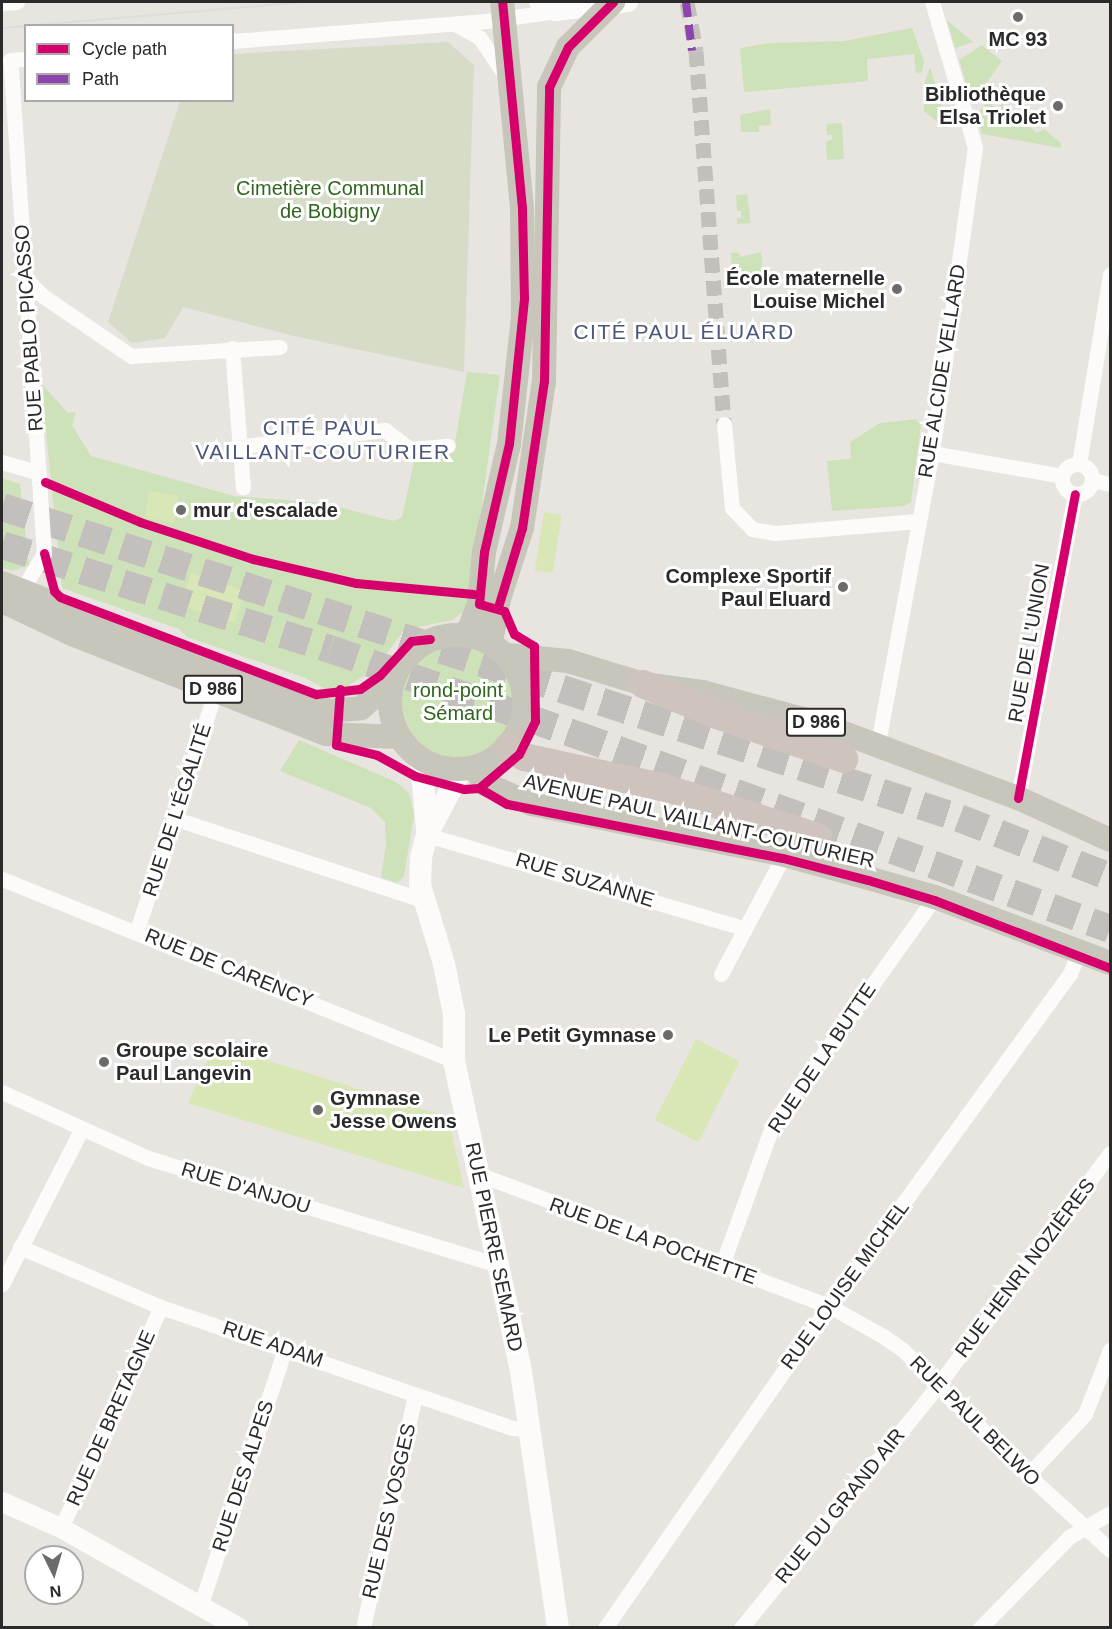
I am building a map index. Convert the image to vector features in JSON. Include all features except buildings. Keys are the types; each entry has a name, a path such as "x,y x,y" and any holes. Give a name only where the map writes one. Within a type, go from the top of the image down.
{"highway":[{"path":"643,684 714,714 844,759"},
{"path":"508,747 524,757 662,787 818,837"}],"main road":[{"path":"499,649 499,599 516,551 530,487 544,381 549,87 568,47 617,2"},
{"path":"467,634 478,604 484,552 509,444 524,317 525,247 504,10"},
{"name":"D 986","path":"2,583 13,593 329,711 361,708 393,680"},
{"name":"D 986","path":"2,601 72,634 326,734 399,737"},
{"path":"467,634 499,649 518,672 525,711 508,747 493,760 467,769 439,767 421,759 399,737 390,711 393,680 413,650 429,640 467,634"},
{"name":"D 986","path":"499,649 568,661 643,684 703,692 878,743 1018,798 1110,840"},
{"name":"RUE PIERRE SEMARD","path":"421,759 427,835"},
{"name":"RUE PIERRE SEMARD","path":"467,769 427,835 421,858 423,900 452,1000 454,1061 498,1265 530,1429 555,1592 558,1628"},
{"name":"AVENUE PAUL VAILLANT-COUTURIER","path":"467,769 485,784 532,804 784,855 935,897 1110,963"}],"street":[{"path":"2,3 17,2"},
{"path":"234,41 453,23 504,10 617,2"},
{"name":"RUE ALCIDE VELLARD","path":"878,743 917,521 932,453 975,147 933,2"},
{"path":"453,23 480,38 511,84"},
{"name":"RUE PABLO PICASSO","path":"13,593 44,553 37,472 18,59"},
{"path":"1079,464 1110,275"},
{"path":"27,280 43,296 131,356 232,348 280,347"},
{"path":"232,348 242,446 243,488"},
{"path":"724,424 729,491 739,519 752,529 775,533 917,521"},
{"path":"242,446 385,430 410,449 448,446"},
{"path":"932,453 1062,476"},
{"path":"2,462 37,472"},
{"path":"1079,464 1091,473 1092,480 1089,488 1075,494 1068,490 1062,476 1065,469 1079,464"},
{"path":"1092,480 1110,484"},
{"name":"RUE DE L'UNION","path":"1018,798 1075,494"},
{"name":"RUE DE L'ÉGALITÉ","path":"137,930 176,819 216,690"},
{"path":"176,819 423,900"},
{"name":"RUE SUZANNE","path":"427,835 743,928"},
{"path":"721,974 743,928 784,855"},
{"name":"RUE DE CARENCY","path":"2,879 137,930 454,1061"},
{"name":"RUE DE LA BUTTE","path":"722,1265 773,1124 935,897"},
{"name":"RUE LOUISE MICHEL","path":"608,1623 829,1306 1070,974 1079,951"},
{"name":"RUE D'ANJOU","path":"2,1092 81,1130 148,1158 498,1265"},
{"path":"2,1284 81,1130"},
{"name":"RUE HENRI NOZIÈRES","path":"939,1384 1110,1153"},
{"name":"RUE DE LA POCHETTE","path":"478,1174 829,1306"},
{"name":"RUE ADAM","path":"20,1246 161,1307 512,1428 530,1429"},
{"name":"RUE PAUL BELWO","path":"829,1306 903,1350 1029,1475 1110,1550"},
{"name":"RUE DE BRETAGNE","path":"61,1528 161,1307"},
{"name":"RUE DES ALPES","path":"201,1605 285,1348"},
{"path":"1029,1475 1085,1414 1110,1350"},
{"name":"RUE DU GRAND AIR","path":"741,1628 939,1384"},
{"name":"RUE DES VOSGES","path":"363,1628 415,1395"},
{"path":"2,1502 61,1528 239,1628"},
{"path":"980,1628 1068,1537 1110,1513"}],"green space":[{"path":"947,20 973,42 955,48"},
{"path":"912,28 924,61 922,72 916,73 914,54 867,59 868,81 744,92 740,48 769,43 844,41"},
{"name":"Cimetière Communal de Bobigny","path":"448,42 474,65 464,372 294,336 183,307 165,338 132,343 108,322 180,102 234,102 234,54"},
{"path":"982,45 1002,61 980,92 970,96 959,60"},
{"path":"930,67 946,129 924,111 924,85"},
{"path":"988,101 997,109 1002,104 1037,133 1044,129 1061,143 1061,148 982,134 976,116"},
{"path":"770,109 771,125 759,126 759,132 741,132 740,115"},
{"path":"842,123 844,159 827,160 826,141 832,140 832,135 827,135 826,124"},
{"path":"747,194 751,223 737,224 737,218 741,218 741,211 737,211 736,195"},
{"path":"761,252 764,284 754,284 753,279 733,283 731,253 739,253 740,257"},
{"path":"467,372 500,375 467,609 452,620 404,630 376,668 343,689 326,689 303,677 187,637 179,629 62,588 41,383 68,413 76,412 72,425 91,456 234,496 323,503 393,521 402,517 416,453 454,449"},
{"path":"916,419 921,425 911,502 904,506 832,511 827,461 851,459 850,442 880,423"},
{"path":"2,478 20,484 29,565 13,571 2,568"},
{"path":"149,491 179,496 174,522 145,518"},
{"path":"544,512 562,515 553,573 535,570"},
{"path":"191,573 245,591 235,623 180,605"},
{"name":"rond-point Sémard","path":"458,645 480,649 499,661 511,680 515,702 511,724 499,743 480,755 458,759 436,755 417,743 405,724 401,702 405,680 417,661 436,649"},
{"path":"299,740 396,782 409,793 414,815 404,876 397,883 381,877 386,844 385,822 371,808 280,771"},
{"path":"696,1039 740,1061 698,1142 655,1120"},
{"name":"Gymnase Jesse Owens","path":"215,1044 448,1117 464,1188 188,1103"}],"tunnel":[{"path":"687,2 696,51 724,424"},
{"path":"2,507 959,818 1110,877"},
{"path":"2,545 330,649 577,735 1110,929"}],"tram line":[{"path":"49,24 305,2"},
{"path":"472,2 504,2"},
{"path":"2,28 24,26"}],"marked path":[{"path":"686,2 692,51"}],"cycle path":[{"path":"340,689 336,745 377,755 415,776 464,789 479,788 519,754 535,721 534,646 514,634 504,611 479,604 484,552 509,444 524,298 522,208 502,2"},
{"path":"498,607 522,528 544,381 549,87 568,47 613,2"},
{"path":"45,482 140,522 253,559 356,583 473,594"},
{"path":"1018,798 1075,494"},
{"path":"44,553 54,591 60,597 316,694 360,689 380,675 411,641 430,639"},
{"path":"479,788 507,804 783,858 868,880 934,900 1110,968"}],"place":[{"name":"MC 93","path":"1018,17"},
{"name":"Bibliothèque Elsa Triolet","path":"1058,106"},
{"name":"École maternelle Louise Michel","path":"897,289"},
{"name":"mur d'escalade","path":"181,510"},
{"name":"Complexe Sportif Paul Eluard","path":"843,587"},
{"name":"Le Petit Gymnase","path":"668,1035"},
{"name":"Groupe scolaire Paul Langevin","path":"104,1062"},
{"name":"Gymnase Jesse Owens","path":"318,1110"}],"district":[{"name":"CITÉ PAUL ÉLUARD","path":"684,332"},
{"name":"CITÉ PAUL VAILLANT-COUTURIER","path":"323,440"}]}
